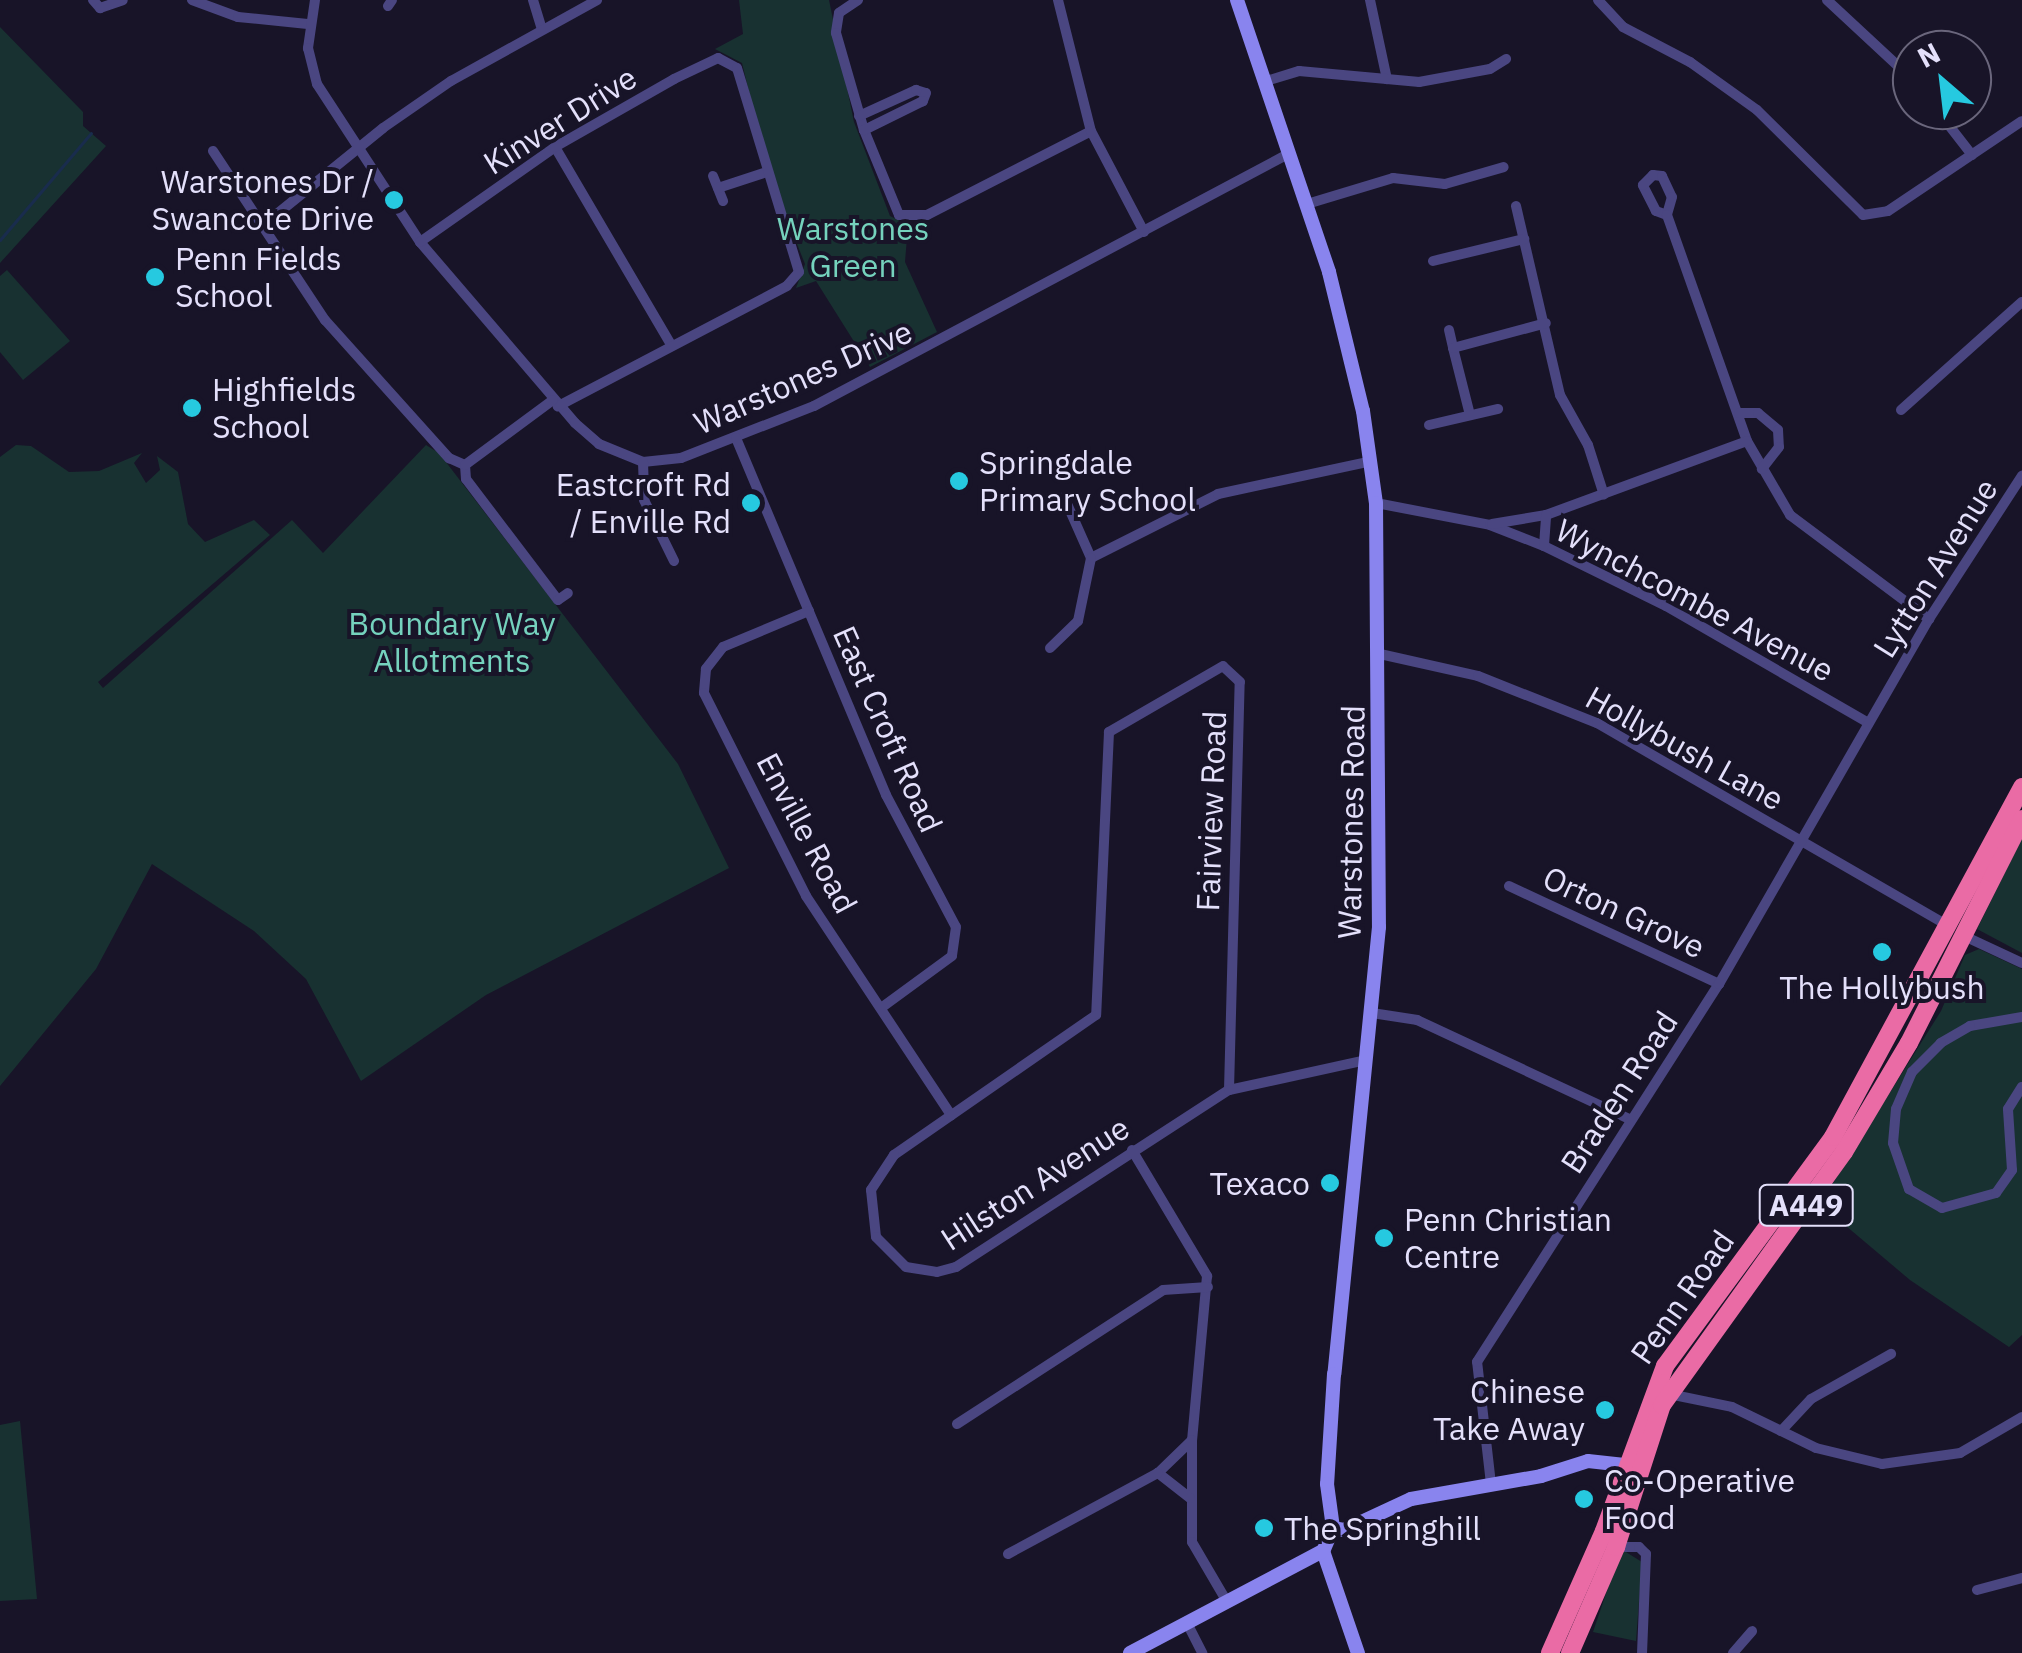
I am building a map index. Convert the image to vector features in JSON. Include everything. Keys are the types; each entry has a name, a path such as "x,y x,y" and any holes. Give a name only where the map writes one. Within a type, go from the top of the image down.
{"highway":[{"name":"Penn Road","path":"1633,1466 1668,1394 1844,1152 1956,931 2022,786"},
{"name":"Penn Road","path":"1570,1653 1665,1366 1833,1137 2022,819"},
{"name":"Penn Road","path":"1550,1653 1607,1547"}],"street":[{"path":"93,0 100,8 123,0"},
{"path":"192,0 247,19 308,24"},
{"path":"315,0 308,24 314,77 355,148 420,242 555,403 599,444 643,462 644,500 674,561"},
{"path":"533,0 542,29"},
{"path":"268,228 355,148 542,29 596,0"},
{"path":"858,0 839,13 836,33 859,116 893,209 908,218 927,215 1092,131"},
{"path":"1058,0 1092,131 1144,232"},
{"name":"Warstones Road","path":"1236,0 1307,204 1372,462 1376,503 1382,852 1372,1013 1334,1374 1327,1484 1332,1528 1323,1551"},
{"path":"1370,0 1387,78"},
{"path":"1598,0 1624,27 1690,62 1757,110 1856,212 1888,211 2022,121"},
{"path":"1827,0 1892,60"},
{"name":"Kinver Drive","path":"420,242 555,147 718,58 732,64 764,174"},
{"path":"1263,82 1299,71 1419,82 1490,69 1506,59"},
{"path":"859,116 916,90 926,94 922,102 864,130"},
{"path":"1953,130 1972,155"},
{"path":"555,147 670,343"},
{"path":"213,151 268,228 325,320 449,458 466,465"},
{"name":"Warstones Drive","path":"643,462 681,458 736,438 879,374 1290,153"},
{"path":"1307,204 1393,178 1445,184 1504,168"},
{"path":"466,465 555,403 787,286 800,265 764,174 716,182 722,201"},
{"path":"1516,206 1560,395 1588,444 1604,496"},
{"path":"1668,214 1747,441 1790,515 1929,619"},
{"path":"1433,261 1524,239"},
{"path":"1901,410 2022,302"},
{"path":"1453,348 1546,323"},
{"path":"1449,330 1470,415"},
{"path":"1429,425 1498,409"},
{"path":"1739,413 1758,414 1778,430 1778,448 1762,469"},
{"name":"East Croft Road","path":"736,438 898,822 956,926 952,956 881,1008"},
{"path":"1490,525 1546,515 1747,441"},
{"path":"1092,558 1218,494 1372,462"},
{"path":"466,465 466,479 558,600 568,592"},
{"name":"Lytton Avenue","path":"1800,842 1929,619 2022,476"},
{"path":"1050,648 1069,633 1082,613 1092,558 1064,497"},
{"name":"Wynchcombe Avenue","path":"1376,503 1490,525 1544,546 1666,606 1869,723"},
{"path":"1544,546 1546,515"},
{"name":"Enville Road","path":"809,612 723,647 706,669 704,692 806,896 951,1115"},
{"path":"1059,623 1069,633"},
{"name":"Hollybush Lane","path":"1380,654 1478,676 1598,723 1956,931 2022,963"},
{"name":"Fairview Road","path":"1092,1020 1098,1010 1109,732 1223,666 1232,669 1240,682 1229,1090"},
{"name":"Braden Road","path":"1491,1484 1477,1362 1718,984 1800,842"},
{"name":"Orton Grove","path":"1509,886 1718,984"},
{"path":"1372,1013 1417,1020 1631,1120"},
{"path":"2022,1017 1970,1026 1941,1043 1912,1072 1896,1109 1894,1143 1909,1189 1942,1208 1996,1192 2012,1170 2008,1109 2022,1088"},
{"name":"Hilston Avenue","path":"1092,1020 894,1155 871,1190 876,1238 906,1267 937,1272 972,1260 1132,1150 1229,1090 1367,1060"},
{"path":"1132,1150 1198,1255 1208,1286 1192,1440 1192,1542 1227,1602"},
{"path":"957,1424 1163,1290 1208,1286"},
{"path":"1781,1432 1811,1399 1891,1354"},
{"path":"1668,1394 1732,1408 1847,1458 1900,1465 1970,1450 2022,1418"},
{"path":"1008,1554 1158,1473 1192,1440"},
{"path":"1332,1528 1344,1530 1411,1499 1588,1461 1633,1466"},
{"path":"1158,1473 1190,1498"},
{"path":"1607,1547 1639,1547 1646,1554 1642,1653"},
{"path":"1130,1653 1323,1551 1358,1653"},
{"path":"1977,1590 2022,1578"},
{"path":"1188,1624 1202,1653"},
{"path":"1732,1653 1752,1631"}],"green space":[{"name":"Warstones Green","path":"739,0 829,0 854,122 890,216 908,225 905,262 937,332 870,367 816,281 796,288 805,264 769,174 742,63 715,49 743,34"},
{"path":"0,27 83,112 83,126 106,146 0,263"},
{"path":"7,270 70,341 23,380 0,352 0,276"},
{"name":"Boundary Way Allotments","path":"16,445 31,446 69,472 99,471 142,453 134,463 146,483 160,470 157,456 178,472 188,524 205,542 254,520 270,535 98,682 103,688 292,520 323,553 426,445 439,453 678,764 729,868 486,995 361,1081 306,979 254,931 152,864 96,969 0,1086 0,457"},
{"path":"2022,838 2022,953 1977,929"},
{"path":"1979,949 2022,969 2022,1335 2009,1347 1910,1280 1820,1204 1941,1011 1965,955"},
{"path":"20,1421 37,1599 0,1601 0,1425"},
{"path":"1621,1549 1642,1562 1636,1641 1593,1632"}],"waterway":[{"path":"0,240 91,133"}],"place":[{"name":"Warstones Dr / Swancote Drive","path":"394,200"},
{"name":"Penn Fields School","path":"155,277"},
{"name":"Highfields School","path":"192,408"},
{"name":"Springdale Primary School","path":"959,481"},
{"name":"Eastcroft Rd / Enville Rd","path":"751,503"},
{"name":"The Hollybush","path":"1882,952"},
{"name":"Texaco","path":"1330,1183"},
{"name":"Penn Christian Centre","path":"1384,1238"},
{"name":"Chinese Take Away","path":"1605,1410"},
{"name":"Co-Operative Food","path":"1584,1499"},
{"name":"The Springhill","path":"1264,1528"}]}
